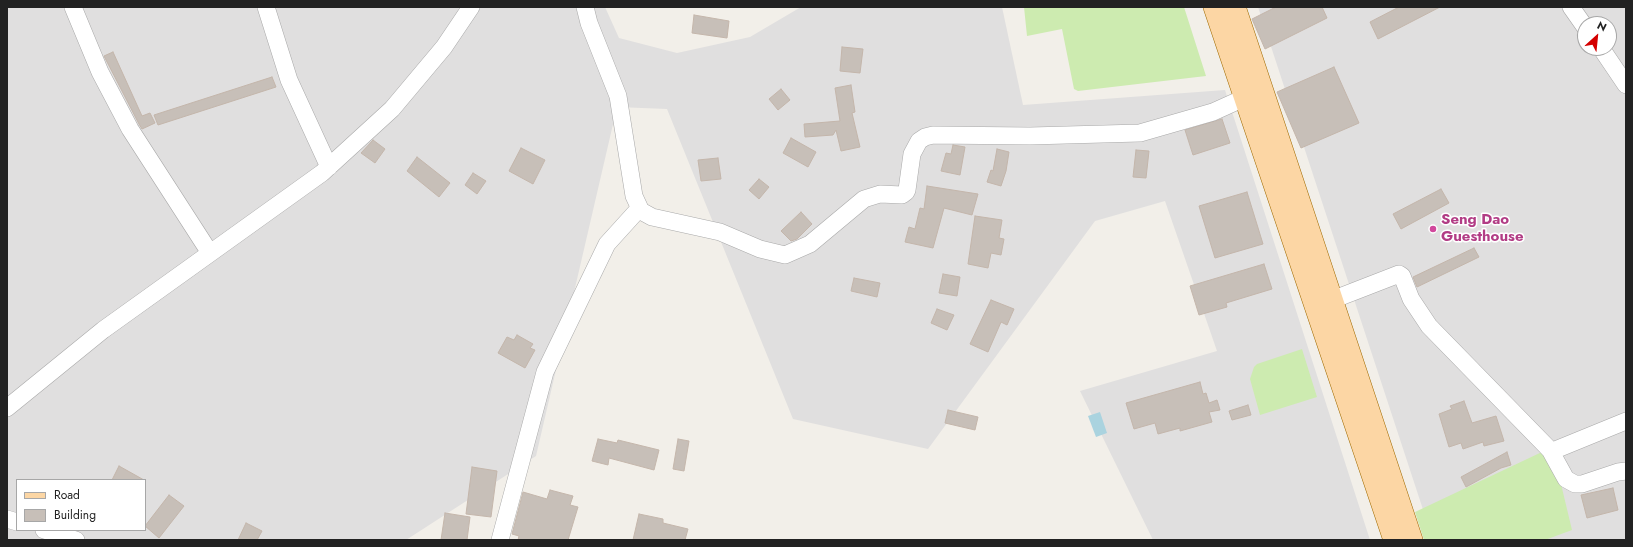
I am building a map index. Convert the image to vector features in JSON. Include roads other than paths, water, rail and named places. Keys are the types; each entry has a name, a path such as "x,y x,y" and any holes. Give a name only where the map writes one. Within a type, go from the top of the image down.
{"main road":[{"path":"1214,7 1244,98 1307,254 1332,300 1383,481 1394,540"},
{"path":"1235,7 1307,254 1383,481 1412,540"}],"street":[{"path":"73,7 100,72 130,129 210,253"},
{"path":"266,7 288,80 329,167"},
{"path":"7,408 102,330 329,167 392,109 440,52 471,7"},
{"path":"585,7 589,23 618,96 634,196 641,211 652,217 720,232 760,249 785,255 810,244 864,199 880,194 902,195 907,190 912,154 919,141 925,137 933,135 1030,136 1140,133 1214,112 1244,98"},
{"path":"1571,7 1577,16"},
{"path":"1606,56 1626,85"},
{"path":"500,540 545,372 607,244 633,215 641,211"},
{"path":"1332,300 1399,274 1402,276 1411,299 1430,326 1550,450 1566,479 1575,484 1592,482 1618,472 1626,472"},
{"path":"1550,450 1555,450 1626,421"},
{"path":"47,531 76,540"}],"water":[{"path":"1100,412 1107,433 1096,437 1088,416"}],"place":[{"name":"Seng Dao Guesthouse","path":"1433,229"}]}
